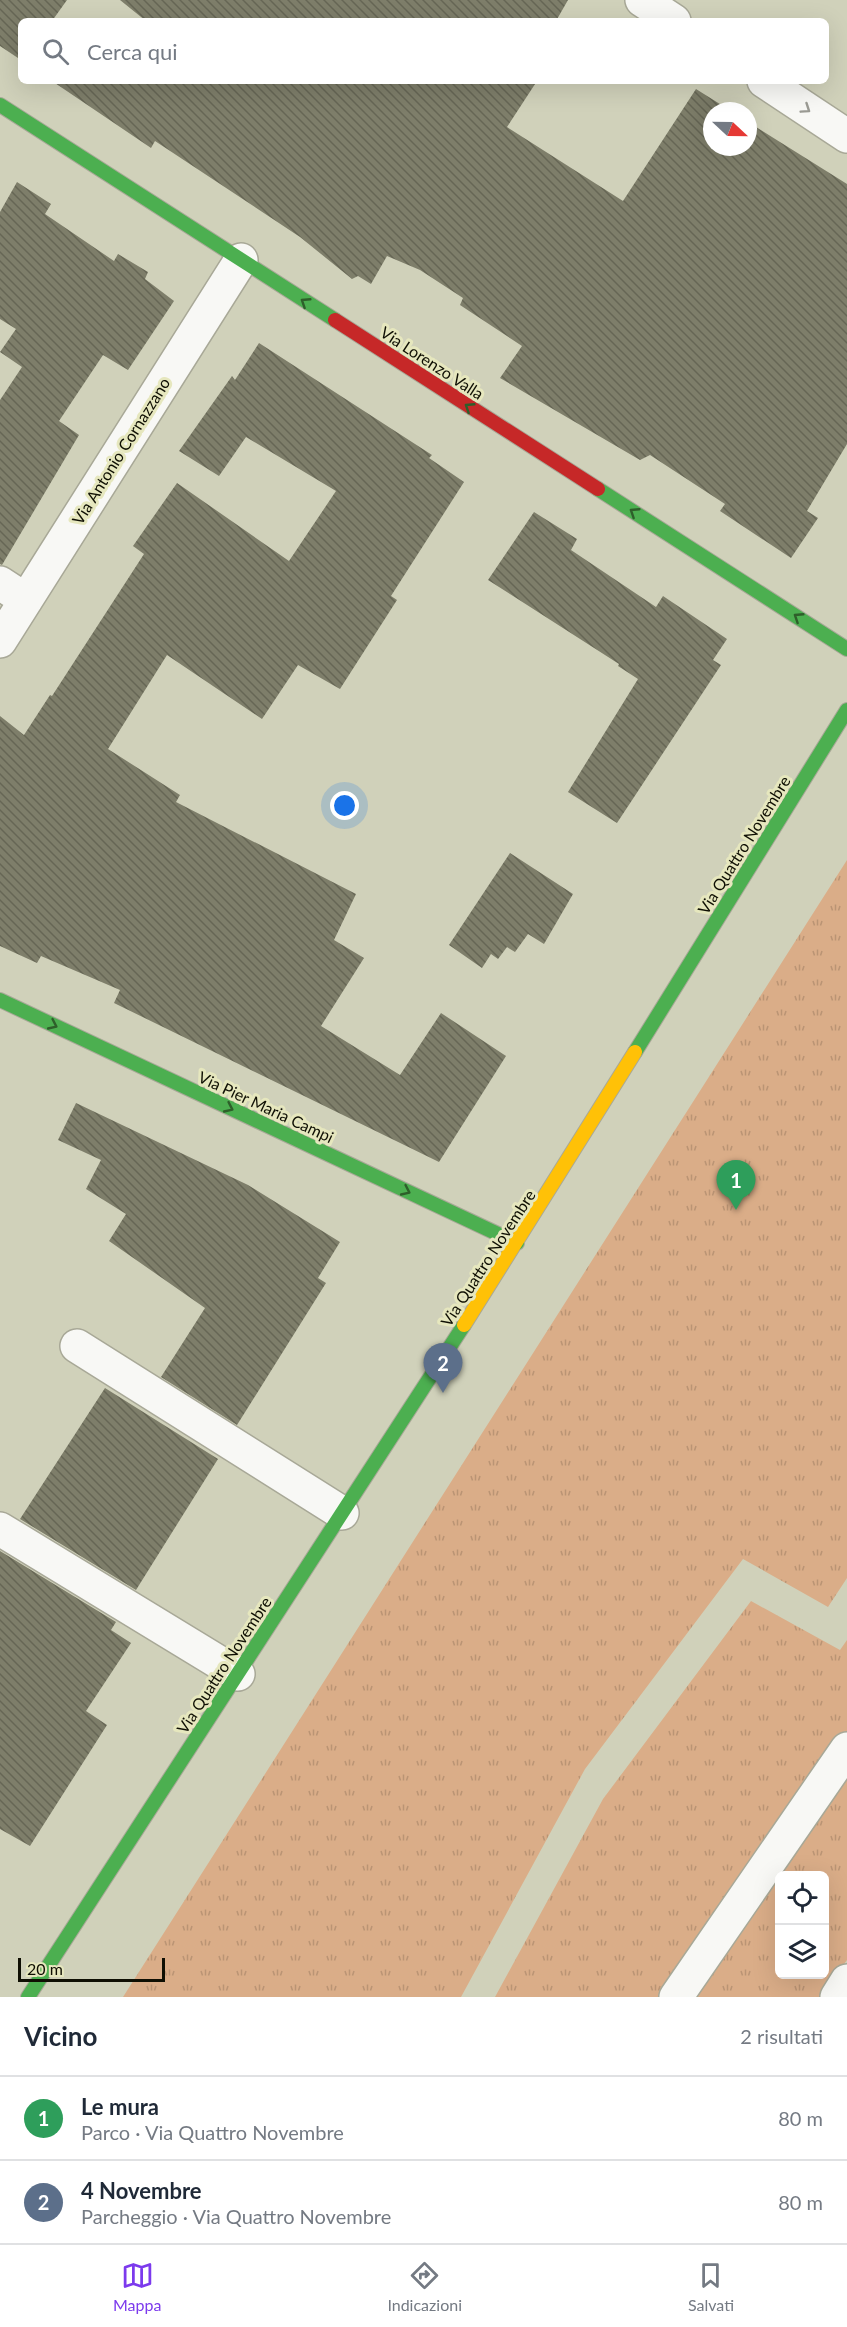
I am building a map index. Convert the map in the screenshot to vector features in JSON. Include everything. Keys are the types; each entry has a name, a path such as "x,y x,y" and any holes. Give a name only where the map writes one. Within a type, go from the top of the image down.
{"street":[{"path":"642,0 669,18"},
{"path":"769,84 847,136"},
{"name":"Via Lorenzo Valla","path":"0,105 847,649"},
{"name":"Via Antonio Cornazzano","path":"0,641 13,591 241,260"},
{"name":"Via Quattro Novembre","path":"28,1997 517,1243 847,710"},
{"name":"Via Pier Maria Campi","path":"0,1000 517,1243"},
{"path":"77,1346 342,1513"},
{"path":"0,1529 238,1674"},
{"path":"676,1997 847,1749"},
{"path":"837,1997 847,1981"}],"green space":[{"path":"847,860 847,1578 828,1607 743,1559 585,1769 461,1997 123,1997"},
{"path":"751,1601 840,1650 847,1640 847,1960 820,1997 495,1997 603,1799"}],"building":[{"path":"0,0 67,0 54,18 18,18 18,58 0,46"},
{"path":"120,0 568,0 558,18 142,18"},
{"path":"56,84 535,84 507,127 623,201 696,89 717,102 703,102 703,156 757,156 757,128 847,184 847,444 807,511 818,518 791,558 720,511 725,504 650,455 640,460 500,378 522,346 460,305 463,298 420,270 387,256 371,284 358,276 352,279 300,237 155,141 151,148"},
{"path":"17,182 51,204 45,214 114,261 118,254 148,272 145,279 174,301 128,370 103,355 59,421 79,435 2,565 0,564 0,400 22,367 0,352 16,329 0,319 0,212"},
{"path":"259,343 432,455 429,458 464,482 391,596 397,600 340,689 298,665 262,719 167,655 108,749 180,795 176,802 356,894 334,940 364,958 321,1026 400,1075 441,1013 506,1056 439,1162 114,1003 120,990 41,956 37,963 0,946 0,716 24,735 144,554 133,546 177,483 289,561 336,491 246,437 219,476 179,451 232,376 235,380"},
{"path":"534,512 577,539 571,550 656,607 663,596 727,639 713,660 721,665 617,823 568,792 638,679 618,666 619,664 488,580"},
{"path":"510,853 573,894 544,944 528,934 515,952 507,947 498,959 491,954 482,968 449,945"},
{"path":"76,1103 248,1185 340,1242 318,1278 326,1283 237,1425 161,1377 205,1308 109,1241 126,1214 86,1189 101,1160 58,1140"},
{"path":"105,1388 218,1459 136,1590 20,1519"},
{"path":"0,1551 116,1622 111,1630 131,1643 86,1711 107,1725 30,1846 0,1829"}],"traffic: fast":[{"path":"0,105 335,320"},
{"path":"598,489 847,649"},
{"path":"635,1052 847,710"},
{"path":"0,1000 517,1243"},
{"path":"28,1997 464,1325"}],"traffic: slow":[{"path":"464,1325 635,1052"}],"traffic: jam":[{"path":"335,320 598,489"}],"place":[{"name":"Le mura","path":"736,1210"},
{"name":"4 Novembre","path":"443,1393"}]}
